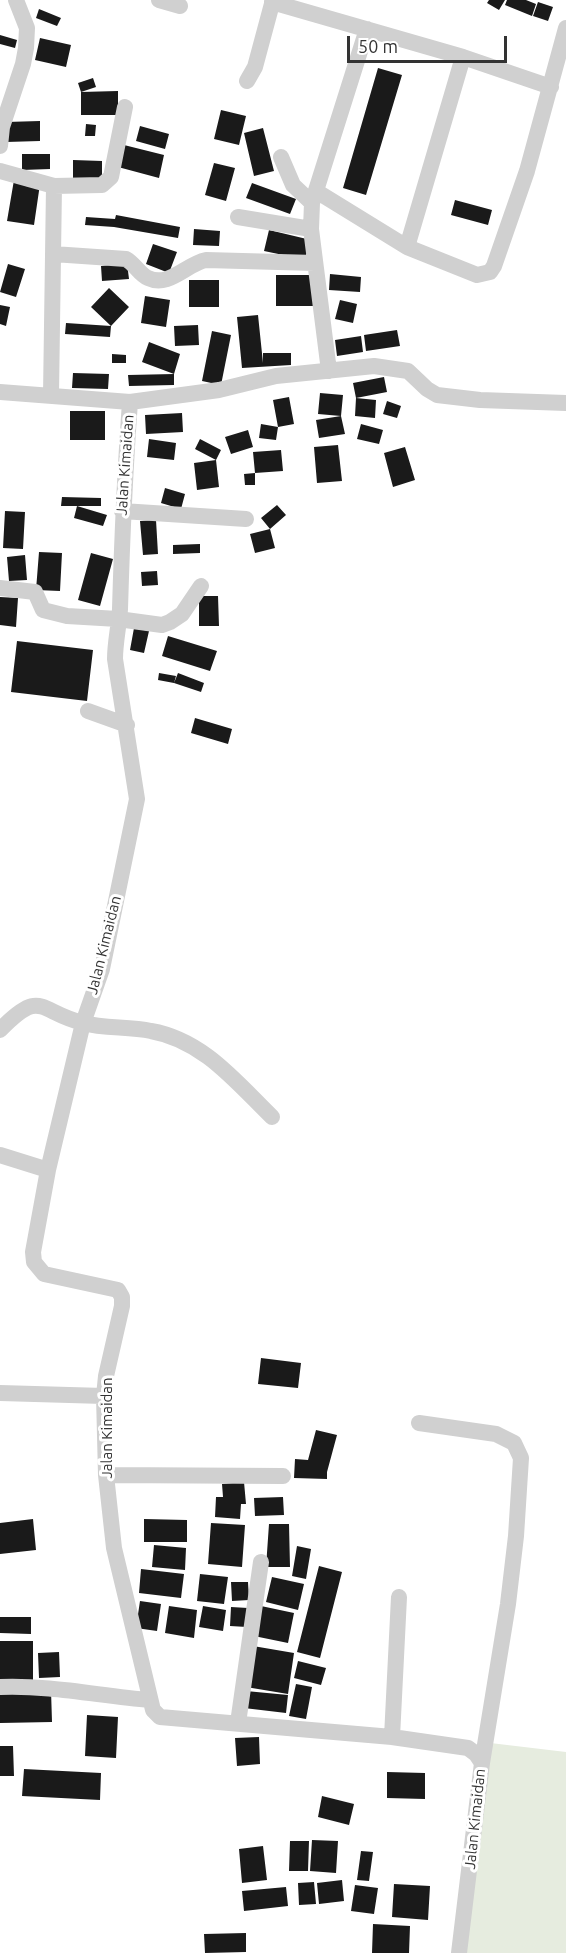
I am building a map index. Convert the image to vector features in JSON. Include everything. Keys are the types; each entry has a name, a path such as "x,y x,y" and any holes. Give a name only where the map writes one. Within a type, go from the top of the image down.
{"street":[{"path":"0,146 2,127 26,48 27,28 16,0"},
{"path":"159,0 180,7"},
{"path":"247,81 255,67 272,1 463,57 551,87"},
{"path":"281,158 293,185 314,197 407,247 477,275 490,272 527,171 566,28"},
{"path":"329,370 311,229 314,197 367,29"},
{"path":"407,247 463,57"},
{"path":"0,171 54,186 102,184 111,177 125,107"},
{"path":"51,395 54,186"},
{"path":"238,217 311,229"},
{"path":"53,254 126,259 145,277 160,279 169,279 196,262 206,260 315,263"},
{"path":"0,392 129,402 219,390 276,376 374,366 408,371 427,390 437,395 480,400 566,403"},
{"name":"Jalan Kimaidan","path":"129,402 115,659 137,799 102,969 83,1023 48,1170 33,1252 34,1262 44,1274 118,1290 122,1297 122,1306 105,1376 106,1474 114,1548 153,1710 160,1717 392,1737 468,1748 476,1754 482,1763 459,1953"},
{"path":"122,511 246,519"},
{"path":"0,588 35,592 43,610 67,616 118,619 162,625 182,614 201,586"},
{"path":"88,711 126,724"},
{"path":"0,1030 16,1014 27,1007 41,1005 83,1023 152,1031 185,1041 213,1059 272,1117"},
{"path":"0,1155 48,1170"},
{"path":"0,1393 104,1396"},
{"path":"419,1423 496,1434 514,1443 521,1458 516,1536 508,1604 482,1763"},
{"path":"106,1474 283,1476"},
{"path":"238,1723 261,1562"},
{"path":"392,1737 399,1597"},
{"path":"0,1687 47,1687 85,1691 100,1696 150,1700"}],"shaded area":[{"path":"482,1742 566,1752 566,1953 452,1953"}],"building":[{"path":"489,0 505,0 499,10 487,3"},
{"path":"507,0 526,0 536,4 532,16 505,5"},
{"path":"538,2 553,7 548,21 533,16"},
{"path":"39,9 61,18 57,26 36,18"},
{"path":"0,35 17,40 15,48 0,44"},
{"path":"40,38 71,45 66,67 35,60"},
{"path":"378,68 402,75 366,195 343,188"},
{"path":"93,78 96,87 81,92 78,83"},
{"path":"118,91 118,115 81,115 81,92"},
{"path":"221,110 246,116 239,145 214,139"},
{"path":"40,121 40,141 6,142 6,122"},
{"path":"86,124 96,125 95,136 85,136"},
{"path":"140,126 169,134 165,149 136,141"},
{"path":"263,128 274,171 254,176 244,133"},
{"path":"124,145 164,155 159,178 118,167"},
{"path":"22,154 50,154 50,169 22,170"},
{"path":"73,160 102,161 102,178 73,178"},
{"path":"214,163 235,168 226,201 205,195"},
{"path":"14,180 40,184 34,225 7,221"},
{"path":"252,183 296,199 290,214 246,198"},
{"path":"455,200 492,210 488,225 451,215"},
{"path":"116,215 180,227 178,238 114,227 85,225 86,217 115,219"},
{"path":"194,229 220,231 219,246 193,245"},
{"path":"269,230 311,240 307,260 264,251"},
{"path":"153,244 177,252 169,273 146,264"},
{"path":"127,263 129,279 102,281 101,266"},
{"path":"8,264 25,269 16,297 0,292"},
{"path":"330,274 361,277 360,292 329,290"},
{"path":"276,275 315,275 315,306 276,306"},
{"path":"189,280 219,280 219,307 189,307"},
{"path":"109,288 129,307 111,326 91,307"},
{"path":"145,296 170,300 166,327 141,323"},
{"path":"340,300 357,304 353,323 335,319"},
{"path":"0,305 10,307 6,326 0,324"},
{"path":"258,315 263,363 263,353 291,353 291,365 242,368 237,317"},
{"path":"66,323 111,326 110,337 65,334"},
{"path":"198,325 199,345 175,346 174,326"},
{"path":"397,330 400,346 366,351 364,335"},
{"path":"212,331 231,335 221,385 202,381"},
{"path":"361,336 363,352 337,356 335,340"},
{"path":"149,342 180,354 174,374 142,362"},
{"path":"112,354 126,355 126,363 112,363"},
{"path":"73,373 109,374 108,389 72,388"},
{"path":"174,374 174,385 129,386 128,375"},
{"path":"384,377 387,392 356,398 353,383"},
{"path":"320,393 343,395 341,416 318,414"},
{"path":"289,397 294,424 278,427 273,400"},
{"path":"356,398 376,400 375,418 355,416"},
{"path":"387,401 401,406 397,418 383,414"},
{"path":"70,411 105,411 105,440 70,440"},
{"path":"182,413 183,432 146,434 145,415"},
{"path":"341,416 345,434 319,438 316,420"},
{"path":"261,424 278,427 276,440 259,438"},
{"path":"361,424 383,430 379,444 357,439"},
{"path":"248,430 253,447 231,454 225,437"},
{"path":"149,439 176,443 174,460 147,457"},
{"path":"200,439 221,450 216,460 195,449"},
{"path":"338,445 342,481 317,483 314,447"},
{"path":"405,447 415,480 393,487 384,453"},
{"path":"281,450 283,471 255,473 253,452"},
{"path":"216,460 219,487 197,490 194,463"},
{"path":"255,473 255,485 245,485 244,474"},
{"path":"165,488 185,494 181,509 161,503"},
{"path":"62,497 101,498 101,506 61,506"},
{"path":"277,505 286,515 270,529 261,518"},
{"path":"77,506 107,515 103,526 74,518"},
{"path":"5,511 25,512 23,549 3,548"},
{"path":"156,520 158,554 143,555 140,521"},
{"path":"270,529 275,548 255,553 250,534"},
{"path":"200,544 200,553 173,554 173,545"},
{"path":"39,552 62,553 60,591 36,590"},
{"path":"91,553 113,559 100,606 78,600"},
{"path":"25,555 27,580 9,581 7,557"},
{"path":"157,571 158,585 142,586 141,572"},
{"path":"199,596 218,596 219,626 199,626"},
{"path":"0,597 18,598 16,627 0,625"},
{"path":"134,628 149,631 144,653 130,650"},
{"path":"168,636 217,651 210,671 162,656"},
{"path":"17,641 93,650 87,701 11,692"},
{"path":"159,673 176,676 174,683 158,680"},
{"path":"178,673 204,683 201,692 174,683"},
{"path":"195,718 232,729 228,744 191,733"},
{"path":"261,1358 301,1363 298,1388 258,1384"},
{"path":"316,1430 337,1435 327,1479 294,1478 295,1459 308,1460"},
{"path":"244,1482 246,1504 241,1504 240,1519 215,1517 216,1497 223,1497 222,1484"},
{"path":"283,1497 284,1515 255,1516 254,1498"},
{"path":"33,1519 36,1550 0,1554 0,1523"},
{"path":"144,1519 187,1520 187,1542 144,1542"},
{"path":"211,1523 245,1525 242,1567 208,1564"},
{"path":"269,1524 289,1524 290,1567 266,1567"},
{"path":"154,1545 186,1548 185,1570 152,1567"},
{"path":"297,1546 311,1549 306,1579 292,1576"},
{"path":"319,1566 342,1572 320,1658 297,1652"},
{"path":"141,1569 184,1574 181,1598 139,1593"},
{"path":"200,1574 228,1577 224,1604 197,1601"},
{"path":"272,1577 304,1584 298,1610 266,1602"},
{"path":"231,1582 248,1582 249,1600 232,1601"},
{"path":"140,1601 161,1604 157,1631 136,1628"},
{"path":"169,1606 197,1610 194,1638 165,1633"},
{"path":"203,1606 226,1610 223,1631 199,1627"},
{"path":"261,1606 294,1613 288,1643 254,1636"},
{"path":"231,1607 248,1608 247,1627 230,1626"},
{"path":"0,1617 31,1617 31,1634 0,1633"},
{"path":"0,1641 33,1641 33,1682 0,1682"},
{"path":"253,1646 294,1653 288,1694 246,1687"},
{"path":"59,1652 60,1677 39,1678 38,1653"},
{"path":"298,1661 326,1668 321,1685 294,1678"},
{"path":"296,1684 312,1687 306,1719 289,1716"},
{"path":"51,1690 52,1722 0,1723 0,1691"},
{"path":"246,1691 288,1695 286,1713 244,1708"},
{"path":"87,1715 118,1717 116,1758 85,1756"},
{"path":"259,1737 260,1764 237,1766 235,1738"},
{"path":"0,1746 13,1746 14,1776 0,1776"},
{"path":"24,1769 101,1773 100,1800 22,1796"},
{"path":"387,1772 425,1773 425,1799 387,1798"},
{"path":"322,1796 354,1804 349,1825 318,1817"},
{"path":"312,1840 338,1841 336,1873 310,1871"},
{"path":"290,1841 309,1841 308,1871 289,1871"},
{"path":"263,1846 267,1880 242,1883 239,1849"},
{"path":"361,1851 373,1852 369,1881 357,1880"},
{"path":"342,1880 344,1901 319,1904 317,1883"},
{"path":"314,1882 316,1904 299,1905 298,1883"},
{"path":"394,1884 430,1886 428,1920 392,1917"},
{"path":"355,1885 378,1888 374,1914 351,1911"},
{"path":"286,1887 288,1906 244,1911 242,1891"},
{"path":"373,1924 410,1926 409,1953 372,1953"},
{"path":"246,1933 246,1952 205,1953 204,1934"}]}
